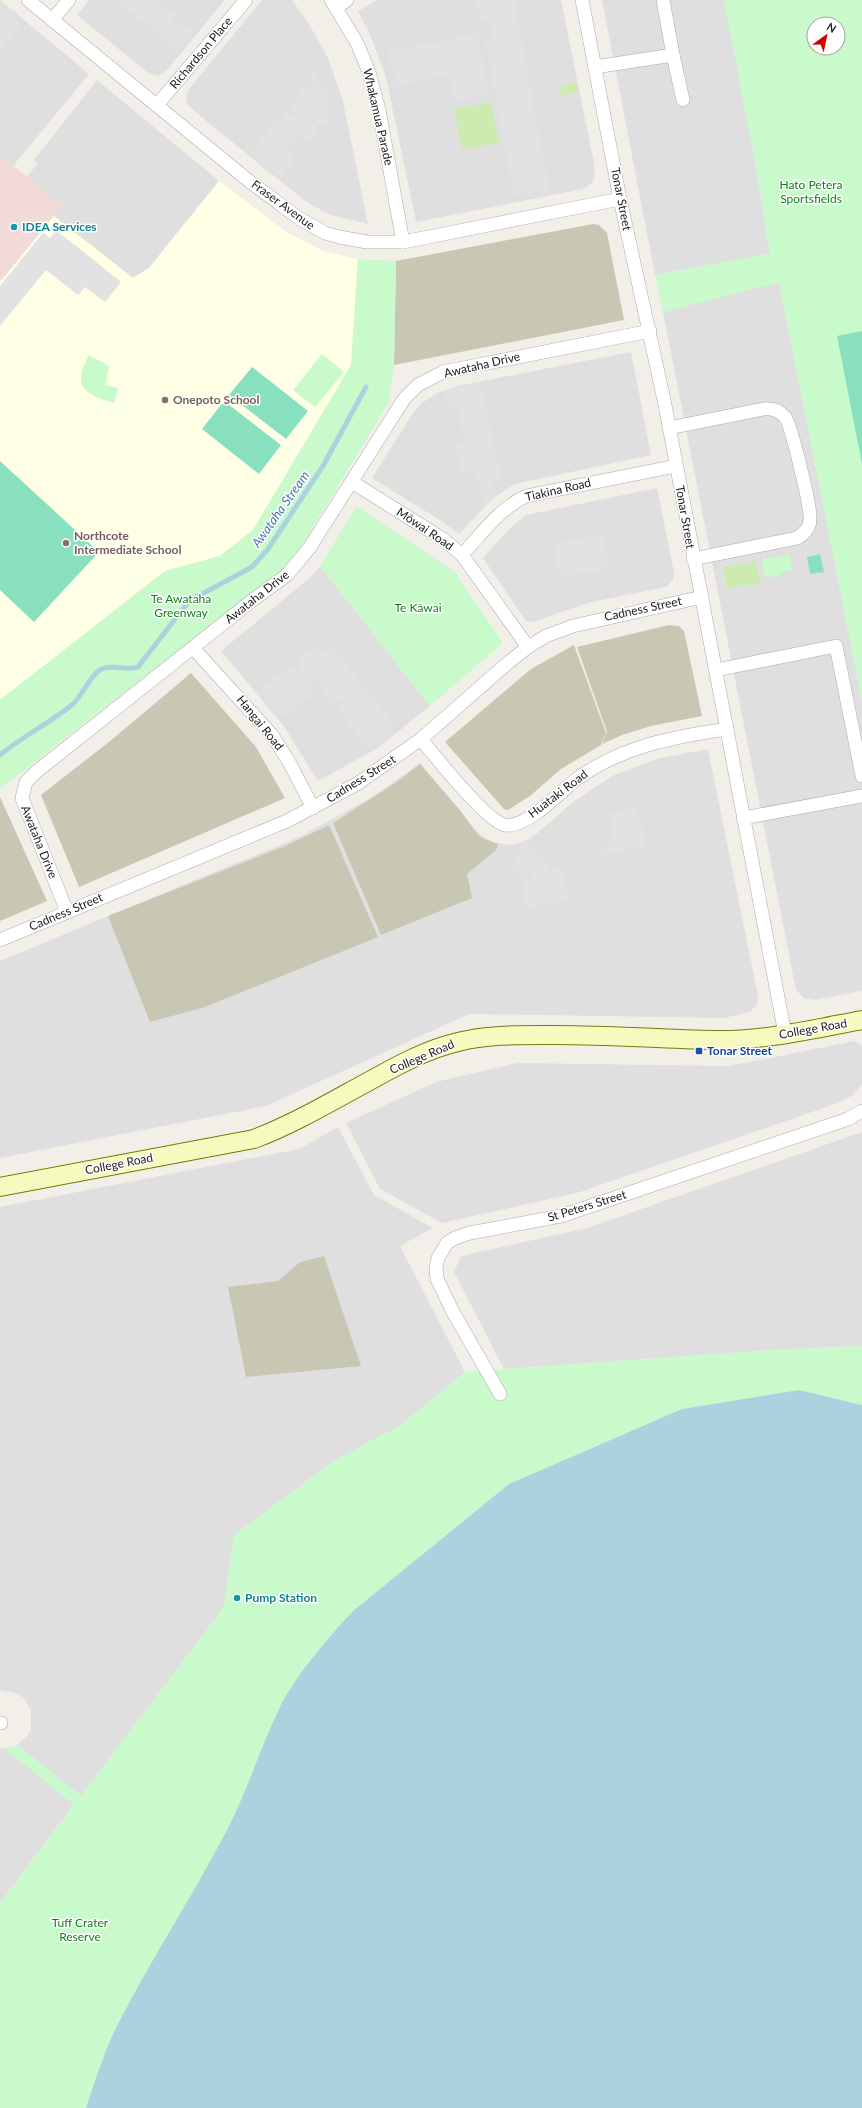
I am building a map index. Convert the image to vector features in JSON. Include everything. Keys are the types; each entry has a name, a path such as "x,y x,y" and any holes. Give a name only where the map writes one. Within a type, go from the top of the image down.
{"main road":[{"name":"College Road","path":"0,1187 254,1139 283,1127 406,1062 457,1042 482,1038 524,1035 580,1034 716,1040 785,1034 862,1020"}],"street":[{"name":"Fraser Avenue","path":"28,0 249,181 312,227 325,233 349,239 386,244 403,242 620,199"},
{"path":"52,20 69,0"},
{"name":"Richardson Place","path":"157,105 246,0"},
{"path":"333,4 347,0"},
{"name":"Tonar Street","path":"582,0 620,199 650,331 785,1034"},
{"path":"663,0 683,100"},
{"name":"Whakamua Parade","path":"333,4 357,43 369,72 379,110 403,242"},
{"path":"595,67 673,55"},
{"name":"Awataha Drive","path":"67,912 22,798 26,782 36,772 287,575 310,547 404,399 418,385 443,372 650,331"},
{"path":"669,428 763,409 776,410 781,413 790,426 810,513 807,529 797,538 693,559"},
{"name":"Tiakina Road","path":"462,555 500,513 512,502 526,496 676,466"},
{"name":"Mōwai Road","path":"352,482 443,539 462,555 528,647"},
{"name":"Cadness Street","path":"0,940 287,821 363,781 421,739 528,647 546,636 572,626 702,597"},
{"path":"716,670 836,646 862,776"},
{"name":"Hangai Road","path":"193,648 272,735 289,762 313,808"},
{"name":"Huataki Road","path":"421,739 487,814 504,825 512,825 532,816 571,783 610,758 656,742 727,729"},
{"path":"743,818 862,796"},
{"name":"St Peters Street","path":"500,1394 437,1279 436,1268 438,1258 447,1243 455,1238 470,1233 561,1216 848,1119 862,1111"}],"shaded area":[{"path":"0,0 89,74 13,166 0,155"},
{"path":"89,0 224,1 167,70 158,76 147,72 77,15"},
{"path":"116,0 156,0 176,16 170,24 176,29 182,22 196,32 179,52"},
{"path":"262,0 292,0 309,24 328,58 343,101 368,224 331,215 308,203 187,104 186,97 189,89"},
{"path":"377,0 561,0 594,163 595,176 593,182 583,189 416,222 386,77 371,37 358,11"},
{"path":"476,0 514,0 549,189 514,196 485,40 494,38 490,21 481,23"},
{"path":"602,0 724,0 753,149 770,254 655,275"},
{"path":"6,5 18,14 14,19 21,25 0,51 0,7 3,9"},
{"path":"477,34 489,95 453,101 448,76 396,85 388,51"},
{"path":"315,73 324,89 332,95 325,104 334,111 322,126 313,118 310,121 320,129 308,143 299,136 286,151 295,159 280,178 271,170 268,172 255,161 257,159 250,153 265,134 273,140 274,139 266,133 279,117 287,123 288,122 281,116 286,111 292,116 296,113 289,107 293,101 300,107 302,105 295,100 306,86 313,91 309,76"},
{"path":"97,80 219,181 149,268 132,278 54,216 63,206 27,177 38,163 34,160"},
{"path":"0,155 63,206 2,280 0,278"},
{"name":"Onepoto School","path":"219,181 285,231 323,251 358,259 351,365 253,530 220,556 165,571 0,700 0,282 54,216 133,278 149,268"},
{"path":"593,224 599,225 607,233 624,320 394,365 396,261"},
{"path":"56,230 121,282 105,302 85,287 78,295 46,270 0,326 0,286 43,233 50,238"},
{"path":"779,282 862,701 862,991 814,1000 804,998 796,990 663,312"},
{"path":"631,352 651,455 515,484 493,498 459,534 443,522 372,478 413,413 422,403 437,393 457,386"},
{"path":"480,383 501,477 489,479 496,494 485,504 474,472 462,474 456,445 465,443 458,406 448,408 445,390"},
{"path":"657,488 674,573 673,580 666,587 587,603 533,622 526,621 483,558 511,527 526,515"},
{"path":"603,533 610,568 560,578 553,544"},
{"path":"320,566 430,706 378,748 318,781 283,725 221,651 311,577"},
{"path":"669,625 679,626 684,631 702,716 651,726 622,735 602,744 607,732 577,647"},
{"path":"316,645 323,653 332,646 361,682 354,687 356,691 364,685 396,726 389,732 391,737 380,745 376,743 368,749 337,708 345,701 342,697 333,704 315,680 308,686 314,694 284,717 279,710 273,712 264,701 268,696 261,688 291,665 297,673 303,668 297,660"},
{"path":"574,645 606,733 601,745 561,769 530,796 508,810 504,809 445,742 531,669"},
{"path":"191,673 256,747 285,798 79,887 41,795 109,742"},
{"path":"708,749 758,996 757,1004 750,1012 724,1018 469,1014 266,1106 0,1158 0,961 299,837 372,797 420,763 480,835 493,842 510,845 521,843 535,835 573,802 612,776 656,759"},
{"path":"420,764 459,809 475,831 482,838 498,844 496,850 467,874 472,898 381,935 333,823 397,782"},
{"path":"0,797 47,901 0,921"},
{"path":"637,807 646,846 603,855 599,850 614,836 610,813"},
{"path":"329,825 378,937 205,1007 150,1022 108,916 285,846"},
{"path":"528,841 550,870 563,868 568,900 526,908 521,879 533,877 533,872 530,869 521,876 511,865 521,856 518,853 522,844"},
{"path":"855,1041 862,1046 862,1084 853,1095 838,1103 577,1193 442,1223 380,1189 346,1123 436,1082 517,1063 729,1066"},
{"path":"338,1127 374,1195 433,1228 400,1246 465,1372 401,1425 334,1461 234,1535 224,1607 81,1796 17,1745 27,1736 31,1729 31,1711 24,1698 16,1693 0,1690 0,1207 299,1149"},
{"path":"862,1132 862,1346 775,1350 504,1369 454,1272 461,1256 587,1228"},
{"path":"324,1256 361,1366 246,1377 228,1287 278,1281 300,1262"},
{"path":"0,1748 4,1748 74,1804 0,1903"}],"green space":[{"name":"Hato Petera Sportsfields","path":"724,0 862,0 862,701 779,282 663,312 655,275 770,254 753,149"},
{"path":"575,82 578,92 558,96 563,85"},
{"path":"491,102 499,143 462,150 454,109"},
{"name":"Te Awataha Greenway","path":"358,259 396,261 394,365 389,402 283,577 254,608 176,652 0,789 0,700 165,571 220,556 253,530 351,365"},
{"path":"862,331 862,464 837,336"},
{"path":"322,354 344,372 315,407 293,390"},
{"path":"89,355 109,366 106,385 118,388 114,403 95,396 88,392 84,387 81,381 81,374"},
{"path":"252,367 308,411 286,439 229,395"},
{"path":"224,401 281,445 259,474 202,429"},
{"path":"0,461 99,552 34,622 0,590"},
{"name":"Te Kāwai","path":"357,506 455,572 503,643 430,706 320,566"},
{"path":"820,554 824,572 810,574 807,557"},
{"path":"790,555 792,570 781,572 782,575 765,578 762,559"},
{"path":"756,561 761,583 727,589 723,567"},
{"name":"Tuff Crater Reserve","path":"862,1346 862,1405 799,1390 682,1409 509,1484 353,1611 332,1634 280,1707 242,1802 200,1881 120,2019 99,2069 86,2108 0,2108 0,1903 74,1805 4,1748 14,1747 17,1745 81,1796 224,1607 234,1535 334,1461 401,1425 465,1372 775,1350"}],"water":[{"path":"799,1390 862,1405 862,2108 86,2108 102,2062 116,2029 147,1971 226,1832 241,1801 266,1738 286,1695 303,1670 353,1611 509,1484 682,1409"}],"waterway":[{"name":"Awataha Stream","path":"0,755 73,704 98,671 111,667 138,667 189,601 252,567 268,549 323,466 366,387"}],"place":[{"name":"IDEA Services","path":"14,227"},
{"name":"Onepoto School","path":"165,400"},
{"name":"Northcote Intermediate School","path":"66,543"},
{"name":"Tonar Street","path":"699,1051"},
{"name":"Pump Station","path":"237,1598"}]}
